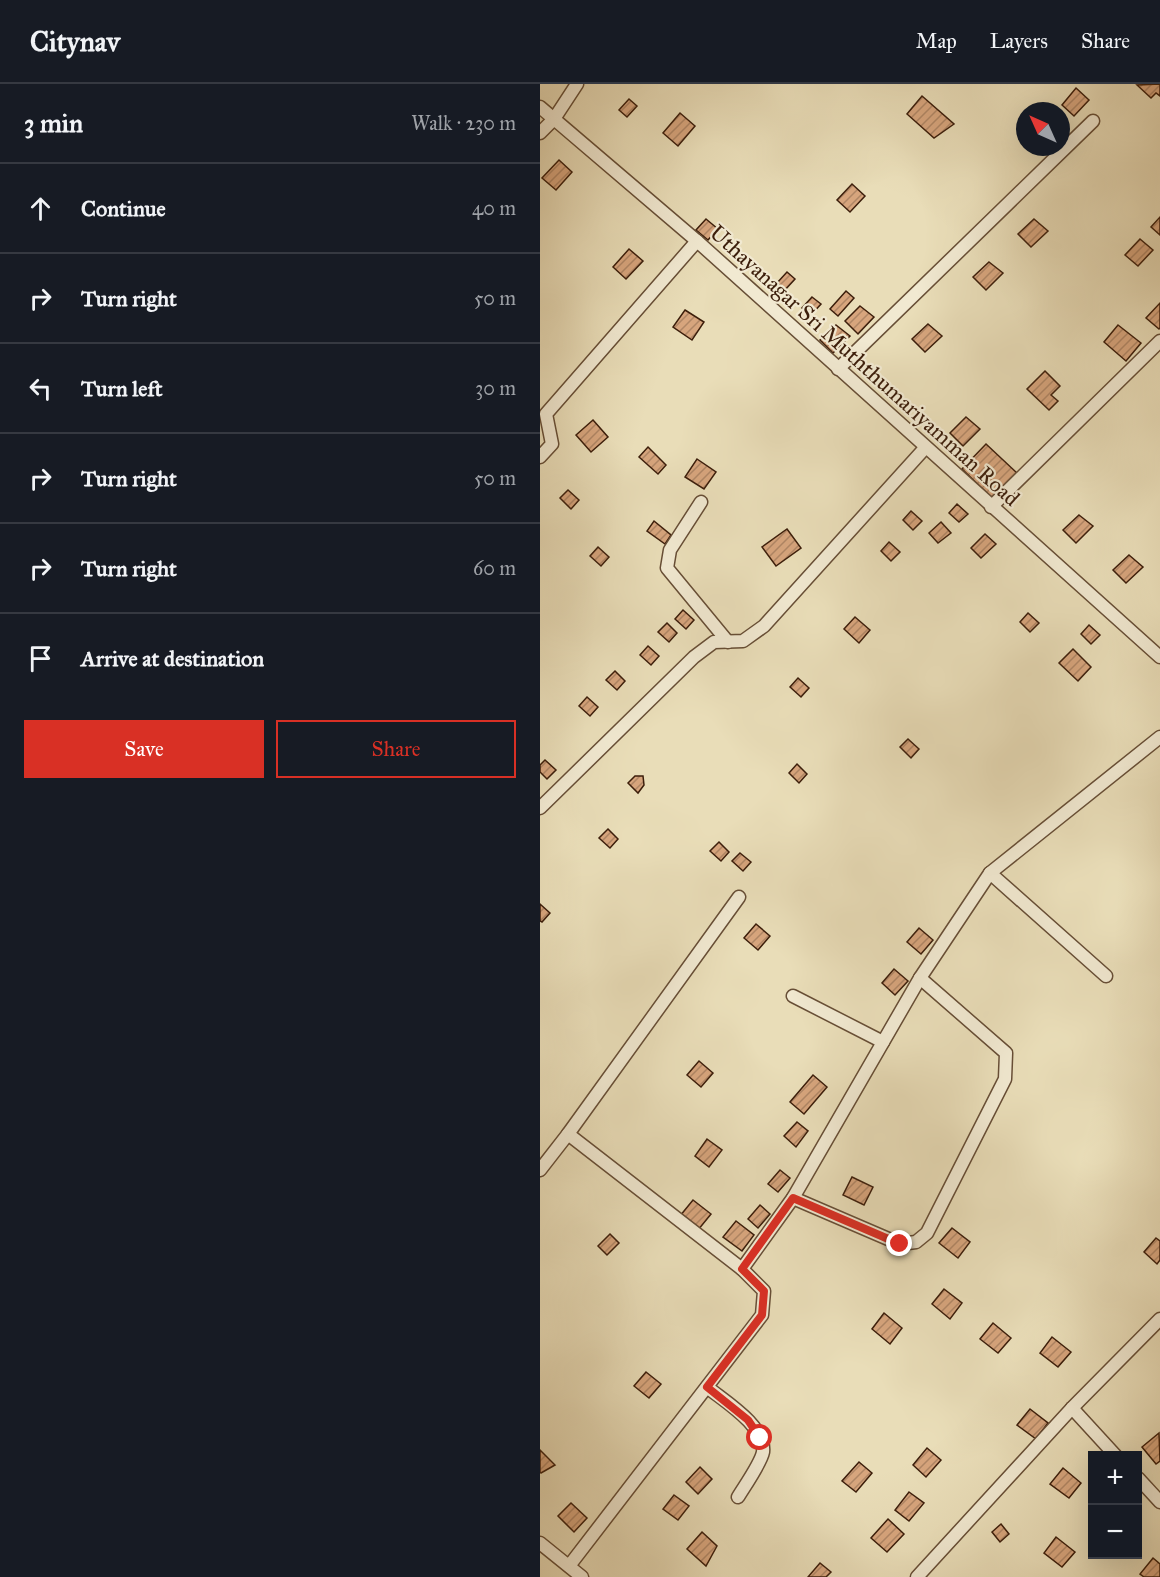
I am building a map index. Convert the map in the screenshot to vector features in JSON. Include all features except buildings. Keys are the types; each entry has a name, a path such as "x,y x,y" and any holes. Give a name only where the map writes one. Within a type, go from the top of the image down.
{"street":[{"path":"540,133 554,119 578,84"},
{"name":"Uthayanagar Sri Muththumariyamman Road","path":"540,107 697,242 1160,657"},
{"path":"838,369 1093,121"},
{"path":"540,457 552,444 546,414 697,242"},
{"path":"992,507 1160,341"},
{"path":"540,808 694,657 714,642 743,641 764,626 925,448"},
{"path":"701,502 670,550 667,568 728,642"},
{"path":"742,1269 793,1198 920,978 990,873 1160,737"},
{"path":"990,873 1106,976"},
{"path":"540,1170 739,897"},
{"path":"793,1198 900,1244 916,1242 927,1233 1005,1079 1006,1053 920,978"},
{"path":"793,996 883,1042"},
{"path":"568,1134 742,1269 764,1291 762,1315 569,1566"},
{"path":"917,1577 1072,1408 1160,1319"},
{"path":"707,1387 748,1420 760,1438 763,1453 738,1497"},
{"path":"1072,1408 1112,1451"},
{"path":"1142,1483 1160,1502"},
{"path":"540,1543 582,1577"}],"route":[{"path":"760,1438 748,1420 707,1387 762,1315 764,1291 742,1269 793,1198 900,1244"}]}
